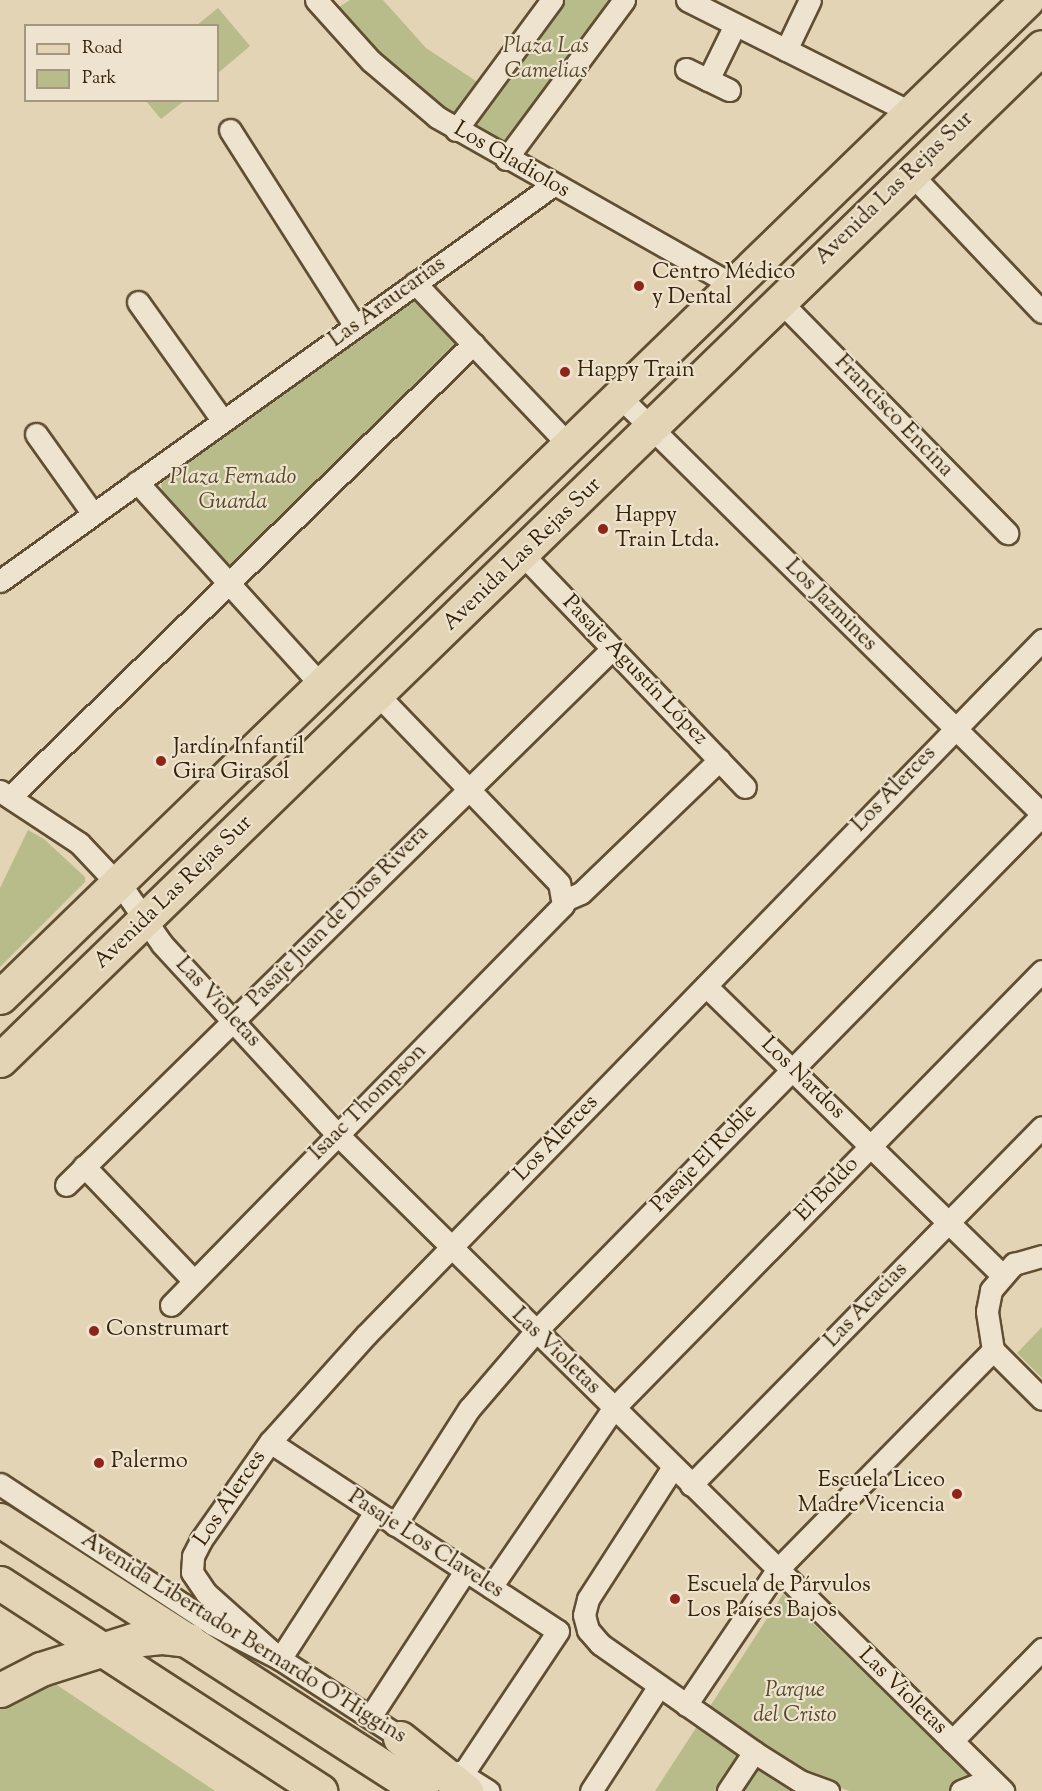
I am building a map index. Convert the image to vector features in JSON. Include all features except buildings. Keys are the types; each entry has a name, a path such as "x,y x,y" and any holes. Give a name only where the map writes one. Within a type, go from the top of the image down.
{"main road":[{"name":"Avenida Las Rejas Sur","path":"0,997 123,889 323,687 569,445 1027,0"},
{"name":"Avenida Las Rejas Sur","path":"0,1060 146,921 653,429 780,301 1041,50"},
{"path":"105,959 123,889"},
{"name":"Avenida Libertador Bernardo O'Higgins","path":"0,1520 195,1641 421,1791"},
{"path":"0,1583 320,1791"},
{"path":"0,1690 41,1669 148,1637 195,1641"},
{"path":"400,1738 464,1783"}],"street":[{"name":"Los Gladiolos","path":"316,0 387,76 456,130 734,286"},
{"path":"456,130 552,0"},
{"path":"506,159 624,0"},
{"path":"687,0 912,113"},
{"path":"786,50 810,0"},
{"path":"708,80 735,25"},
{"path":"687,69 729,90"},
{"path":"230,130 355,326"},
{"path":"911,174 1042,312"},
{"name":"Las Araucarias","path":"0,580 553,185"},
{"path":"415,283 569,445"},
{"name":"Francisco Encina","path":"780,301 1007,533"},
{"path":"138,302 223,421"},
{"path":"5,794 473,344"},
{"name":"Los Jazmines","path":"619,396 1042,815"},
{"path":"36,434 93,513"},
{"path":"137,482 323,687"},
{"name":"Pasaje Agustín López","path":"523,555 745,787"},
{"name":"Los Alerces","path":"280,1659 206,1593 192,1572 193,1556 201,1540 270,1442 308,1396 1042,640"},
{"name":"Pasaje Juan de Dios Rivera","path":"66,1185 612,649"},
{"path":"378,695 559,883 565,900"},
{"name":"Isaac Thompson","path":"171,1305 337,1134 557,914 565,900 581,893 719,760"},
{"name":"Las Violetas","path":"5,794 79,843 123,889 146,921 234,1022 337,1134 450,1249 998,1788"},
{"name":"Pasaje El Roble","path":"395,1525 470,1409 535,1332 1042,815"},
{"name":"El Boldo","path":"491,1587 613,1409 1042,971"},
{"name":"Los Nardos","path":"706,986 1001,1274"},
{"name":"Las Acacias","path":"691,1485 1042,1127"},
{"path":"84,1166 194,1281"},
{"path":"1042,1256 1029,1257 1001,1274 991,1290 987,1311 993,1350 1042,1399"},
{"path":"686,1705 777,1570 993,1350"},
{"name":"Pasaje Los Claveles","path":"270,1442 558,1631"},
{"path":"673,1467 588,1599 584,1622 600,1644 686,1705 754,1752 800,1780 828,1791"},
{"name":"Avenida Libertador Bernardo O'Higgins","path":"0,1484 212,1624 280,1659 400,1738"},
{"path":"280,1659 375,1512"},
{"path":"370,1717 465,1571"},
{"path":"488,1791 464,1783 558,1631 584,1622"},
{"path":"952,1741 1042,1649"},
{"path":"591,1791 659,1686"},
{"path":"728,1791 754,1752"},
{"path":"961,1791 998,1788"}],"green space":[{"path":"350,0 383,0 426,48 479,83 458,115 408,82 359,37 336,9"},
{"name":"Plaza Las Camelias","path":"558,0 619,0 506,146 471,125"},
{"path":"218,8 250,46 219,72 219,24 198,24"},
{"path":"147,102 183,102 161,119"},
{"name":"Plaza Fernado Guarda","path":"415,299 464,347 228,570 162,493 161,478"},
{"path":"28,830 44,839 85,877 85,882 0,967 0,888"},
{"path":"1042,1327 1042,1378 1017,1353"},
{"name":"Parque del Cristo","path":"783,1594 985,1791 849,1791 802,1773 790,1791 655,1791"},
{"path":"46,1681 54,1683 215,1791 0,1791 0,1705"}],"place":[{"name":"Centro Médico y Dental","path":"639,286"},
{"name":"Happy Train","path":"565,372"},
{"name":"Happy Train Ltda.","path":"603,529"},
{"name":"Jardín Infantil Gira Girasol","path":"161,761"},
{"name":"Construmart","path":"94,1331"},
{"name":"Palermo","path":"99,1463"},
{"name":"Escuela Liceo Madre Vicencia","path":"957,1494"},
{"name":"Escuela de Párvulos Los Países Bajos","path":"675,1599"}]}
